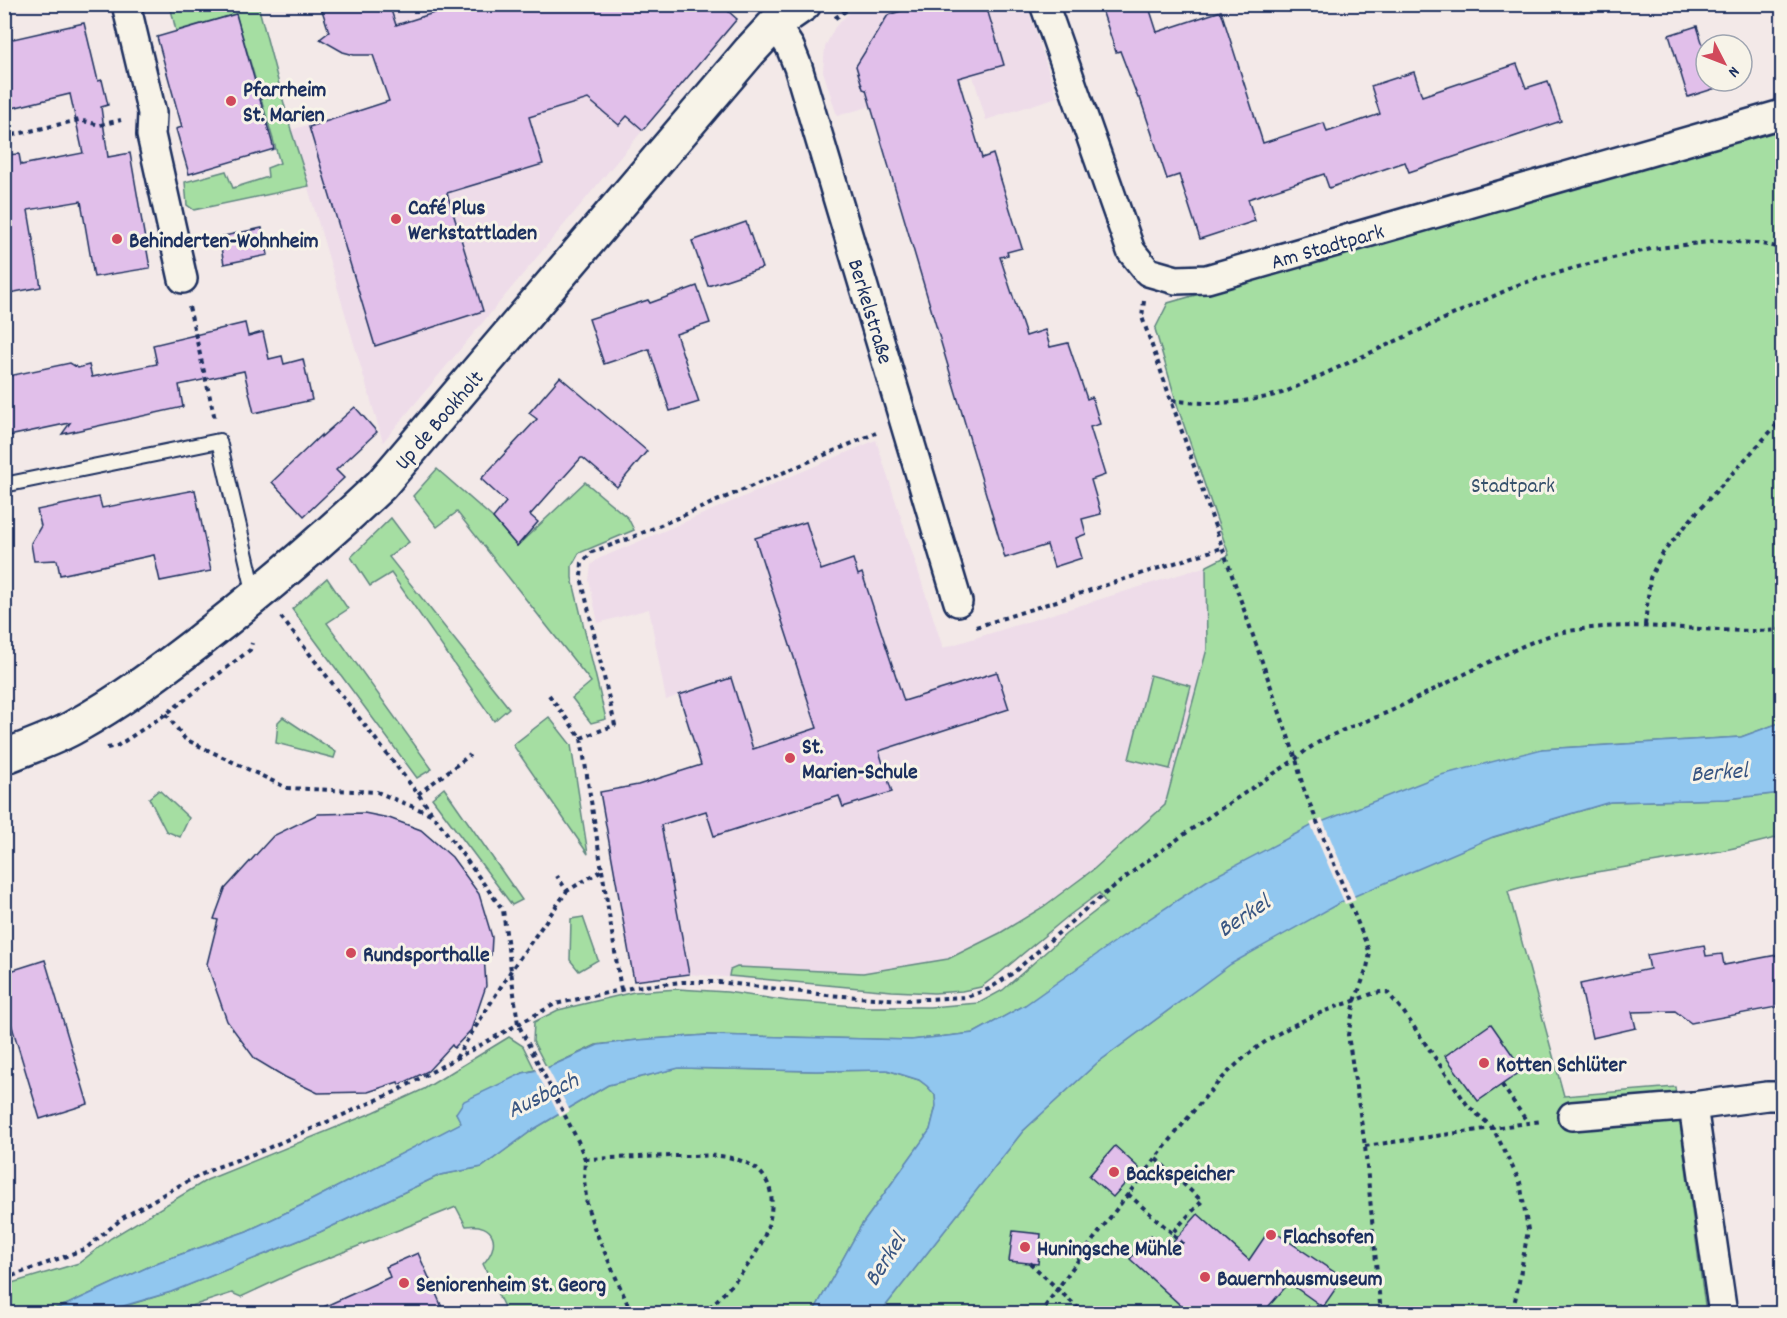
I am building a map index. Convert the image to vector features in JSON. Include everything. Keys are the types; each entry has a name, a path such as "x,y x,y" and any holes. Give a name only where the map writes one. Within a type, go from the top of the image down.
{"street":[{"path":"126,4 152,113 151,135 183,279"},
{"path":"1044,4 1131,251 1148,272"},
{"name":"Berkelstraße","path":"794,10 790,47 798,67 958,602"},
{"name":"Up de Bookholt","path":"4,757 74,727 124,697 256,597 318,544 381,485 724,81 794,10"},
{"name":"Am Stadtpark","path":"1148,272 1176,280 1207,279 1782,114"},
{"path":"1572,1116 1782,1096"},
{"path":"1693,1106 1723,1314"}],"lane":[{"path":"4,485 219,441 256,597"}],"path":[{"path":"4,137 79,120 100,125 152,113"},
{"path":"1172,400 1188,403 1262,399 1285,392 1520,284 1592,262 1652,249 1716,241 1756,243 1782,248"},
{"path":"1148,272 1142,317 1296,759 1303,787 1370,953 1367,968 1354,1001 1348,1035 1365,1146 1381,1314"},
{"path":"183,279 219,441"},
{"path":"1645,625 1650,578 1662,554 1782,419"},
{"path":"581,738 615,725 581,577 582,562 592,552 628,539 904,421"},
{"path":"958,602 971,629 1221,548"},
{"path":"256,597 276,611 434,815 503,910 518,1024 585,1159 584,1179 587,1206 595,1230 632,1314"},
{"path":"4,1279 86,1250 124,1217 180,1185 217,1167 259,1152 395,1092 555,1004 621,990 682,982 719,982 828,995 905,1000 967,997 989,989 1013,973 1088,907 1144,863 1296,759 1306,749 1319,741 1374,719 1530,642 1558,633 1592,628 1645,625 1723,631 1782,630"},
{"path":"549,695 581,738 621,990"},
{"path":"166,714 185,739 287,788 377,792 434,815"},
{"path":"418,794 470,755"},
{"path":"456,1059 512,969 567,891 602,870"},
{"path":"556,876 567,891"},
{"path":"1041,1314 1128,1194 1192,1112 1225,1076 1262,1044 1323,1011 1375,992 1387,992 1468,1106 1493,1128 1520,1182 1528,1230 1520,1282 1512,1314"},
{"path":"1502,1085 1527,1123"},
{"path":"1365,1146 1572,1116"},
{"path":"585,1159 720,1156 748,1163 766,1178 770,1186 772,1211 753,1259 703,1314"},
{"path":"1156,1159 1202,1202 1172,1233"},
{"path":"1128,1194 1183,1244"},
{"path":"1030,1263 1080,1310"}],"shaded area":[{"path":"390,4 569,5 600,109 619,125 627,116 643,130 383,442 291,130 418,92"},
{"path":"864,5 1027,5 1057,97 986,120 973,76 837,116 823,71 825,47 835,27 850,12"},
{"path":"876,440 943,648 1207,566 1207,649 1165,805 1018,946 873,989 689,974 634,981 600,792 638,785 701,765 679,695 666,700 649,609 598,623 589,580 591,565 598,559"}],"green space":[{"path":"170,5 258,5 291,130 309,186 194,210 187,205 185,182 226,171 233,188 268,177 267,168 280,163 236,14 176,31"},
{"name":"Stadtpark","path":"1781,128 1782,722 1741,737 1542,749 1494,837 1610,802 1725,799 1782,793 1782,836 1714,852 1576,876 1508,891 1564,1096 1675,1087 1706,1313 880,1313 1023,1131 1097,1063 1170,1009 1025,1005 974,1033 911,1040 707,1035 638,1040 596,1045 547,1068 533,1041 534,1022 558,1010 634,992 678,989 727,992 788,1001 870,1007 930,1007 979,1003 1003,990 1066,934 1106,903 1099,893 981,987 962,991 934,993 892,991 729,976 730,970 737,967 863,973 948,959 1000,933 1043,907 1094,869 1165,805 1207,649 1206,569 1207,566 1229,555 1179,411 1155,329 1168,303"},
{"path":"437,469 493,518 517,546 585,482 628,518 634,530 579,553 572,566 572,578 606,719 591,723 572,698 591,682 457,512 437,527 413,496"},
{"path":"391,518 409,542 389,557 509,708 494,721 391,573 370,586 351,557"},
{"path":"327,578 348,609 327,623 432,769 417,778 292,609"},
{"path":"1150,675 1191,686 1170,769 1129,759"},
{"path":"283,717 336,752 334,758 276,743 278,722"},
{"path":"549,717 571,745 588,854 513,745"},
{"path":"444,788 522,900 512,905 432,798"},
{"path":"159,790 189,818 180,837 166,831 149,798"},
{"path":"583,917 598,960 579,971 570,960 571,919"},
{"path":"509,1037 523,1046 535,1070 523,1073 456,1113 462,1123 247,1231 159,1262 68,1304 42,1313 5,1314 5,1285 79,1263 111,1238 207,1180 374,1112 424,1089"},
{"path":"678,1068 887,1070 919,1080 935,1095 936,1106 930,1130 861,1226 813,1313 507,1313 483,1264 492,1249 492,1236 484,1228 466,1226 456,1207 301,1269 241,1297 232,1293 170,1313 99,1314 171,1292 320,1232 440,1175 482,1167 534,1129 608,1085"}],"water":[{"path":"1782,722 1782,793 1726,799 1610,802 1493,837 1343,901 1231,964 1097,1063 1023,1131 880,1313 813,1313 861,1226 930,1130 936,1106 935,1095 919,1080 887,1070 679,1068 608,1085 534,1129 482,1167 440,1175 320,1232 171,1292 99,1313 42,1314 159,1262 247,1231 300,1206 461,1123 456,1113 464,1101 523,1073 547,1068 598,1045 707,1035 911,1040 974,1033 1025,1005 1208,880 1311,826 1441,775 1542,749 1741,737"}],"pier":[{"path":"1322,818 1356,900 1345,904 1310,823"},
{"path":"546,1065 570,1111 560,1117 534,1067"}],"building":[{"path":"320,4 389,4 396,25 462,4 720,4 737,19 643,130 627,116 619,125 588,99 529,117 543,164 447,193 483,311 375,346 309,127 389,101 373,55 354,55 343,52 320,39 329,32"},
{"path":"924,4 972,4 987,9 1004,65 958,78 982,158 993,154 1022,248 1007,252 1008,255 1000,257 1026,336 1045,330 1050,347 1068,343 1087,399 1092,397 1100,424 1090,427 1105,475 1091,480 1101,514 1082,519 1086,534 1076,538 1082,558 1054,567 1047,545 1005,558 866,90 863,89 856,66 888,15"},
{"path":"1100,4 1148,4 1157,32 1221,11 1263,143 1324,123 1327,132 1380,114 1371,86 1414,72 1422,96 1517,64 1526,88 1548,81 1561,121 1409,172 1405,162 1329,188 1324,174 1248,199 1255,221 1200,239 1179,175 1167,179 1140,98 1138,98 1120,51 1116,52"},
{"name":"Pfarrheim St. Marien","path":"236,14 274,149 189,174 176,129 182,127 157,37"},
{"name":"Behinderten-Wohnheim","path":"84,23 98,81 102,80 108,105 101,107 108,157 130,153 150,268 94,277 81,201 28,210 41,287 4,294 4,155 19,154 21,165 83,153 70,94 4,110 4,41"},
{"path":"1697,26 1699,33 1694,33 1694,93 1700,93 1688,97 1669,35"},
{"path":"746,222 762,268 708,286 692,241"},
{"path":"262,228 268,255 224,264 219,237"},
{"path":"697,286 710,323 676,334 699,402 670,411 649,349 604,364 589,319 648,300 650,303"},
{"path":"245,323 248,336 263,332 269,359 282,356 284,364 303,359 312,400 254,413 244,371 179,385 183,407 62,434 70,423 4,437 4,377 70,363 78,368 89,365 92,377 157,364 153,345"},
{"path":"560,377 647,451 617,487 581,458 530,515 538,522 517,546 493,518 506,502 481,479 537,419 529,413"},
{"path":"355,407 377,432 336,470 344,478 304,516 272,482 321,435 321,437"},
{"path":"195,490 211,571 160,581 154,555 60,575 57,560 34,561 31,543 41,526 37,510 99,497 102,508"},
{"name":"St. Marien-Schule","path":"806,522 821,570 853,559 858,575 862,573 904,701 997,672 1009,709 879,751 892,792 843,807 839,796 714,836 706,811 661,825 689,974 634,981 600,792 638,785 701,765 679,695 731,678 753,749 817,728 755,538"},
{"name":"Rundsporthalle","path":"364,813 389,818 421,830 452,857 479,894 492,937 491,955 484,955 486,986 471,1030 454,1048 452,1045 428,1071 399,1085 398,1082 368,1092 318,1093 255,1059 227,1021 207,964 218,920 214,919 225,889 273,836 318,814"},
{"path":"1704,945 1706,956 1722,954 1724,965 1782,954 1782,1006 1691,1023 1675,1011 1632,1012 1636,1028 1592,1038 1580,984 1650,969 1647,955"},
{"path":"45,960 88,1104 40,1119 4,1000 4,973"},
{"name":"Kotten Schlüter","path":"1491,1024 1523,1070 1478,1101 1445,1056"},
{"name":"Backspeicher","path":"1115,1146 1139,1168 1113,1197 1089,1176"},
{"name":"Bauernhausmuseum","path":"1198,1214 1249,1260 1270,1229 1343,1278 1323,1307 1289,1283 1262,1314 1190,1314 1130,1259 1151,1235 1167,1249"},
{"name":"Huningsche Mühle","path":"1013,1231 1041,1234 1038,1264 1009,1261"},
{"name":"Seniorenheim St. Georg","path":"418,1253 445,1314 308,1314 390,1277 386,1267"}],"place":[{"name":"Pfarrheim St. Marien","path":"231,101"},
{"name":"Café Plus Werkstattladen","path":"396,219"},
{"name":"Behinderten-Wohnheim","path":"117,239"},
{"name":"St. Marien-Schule","path":"790,758"},
{"name":"Rundsporthalle","path":"351,953"},
{"name":"Kotten Schlüter","path":"1484,1063"},
{"name":"Backspeicher","path":"1114,1172"},
{"name":"Flachsofen","path":"1271,1235"},
{"name":"Huningsche Mühle","path":"1025,1247"},
{"name":"Bauernhausmuseum","path":"1205,1277"},
{"name":"Seniorenheim St. Georg","path":"404,1283"}],"water label":[{"name":"Berkel","path":"1719,771"},
{"name":"Berkel","path":"1243,915"},
{"name":"Ausbach","path":"542,1094"},
{"name":"Berkel","path":"884,1259"}]}
